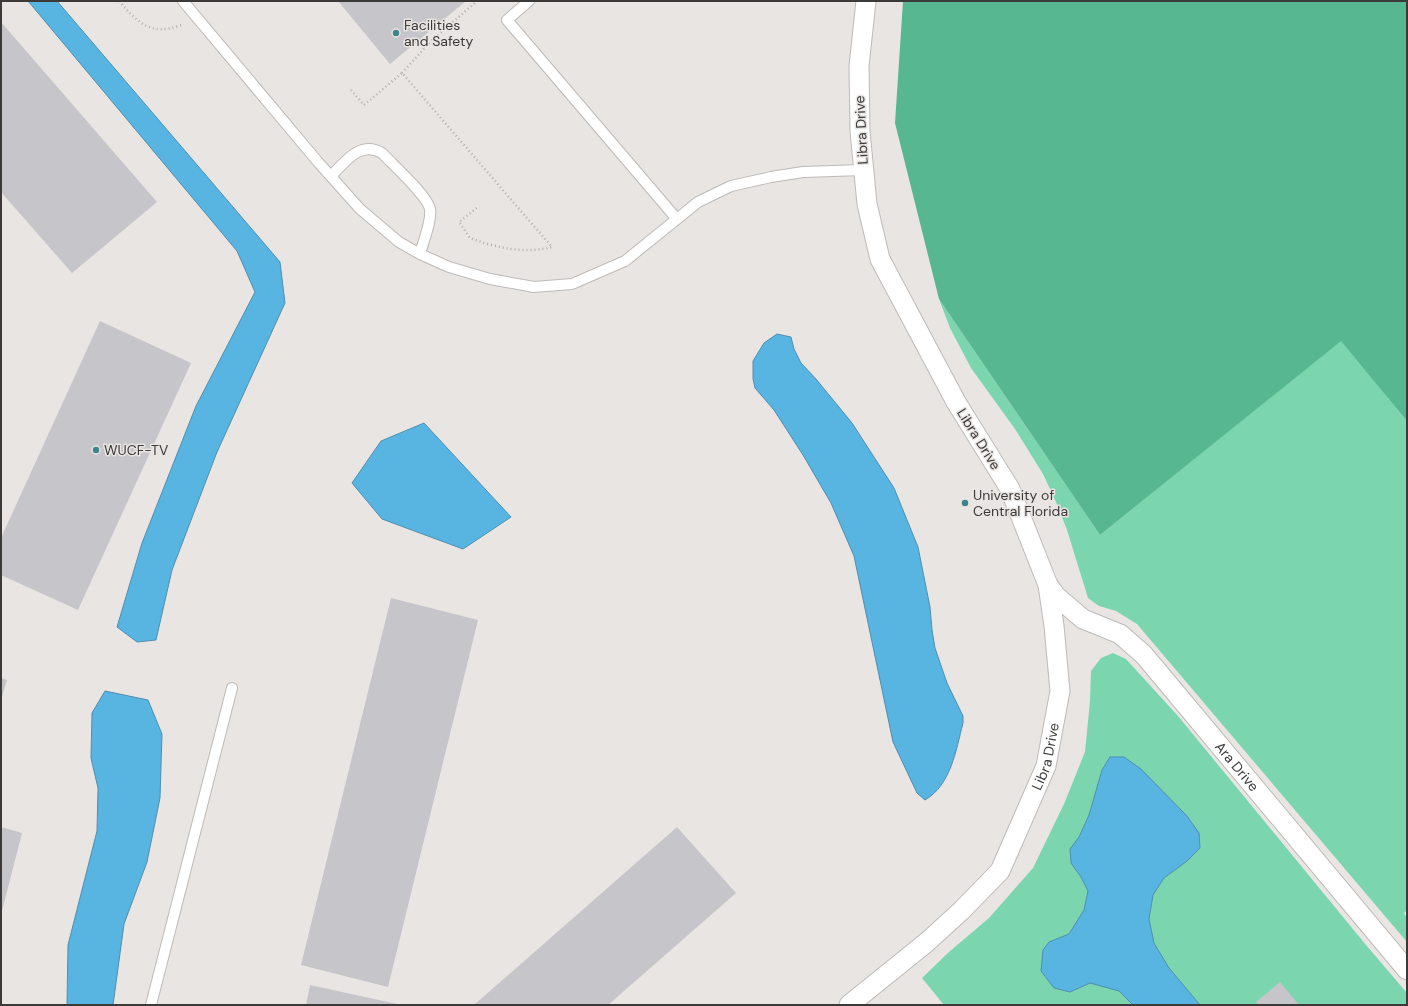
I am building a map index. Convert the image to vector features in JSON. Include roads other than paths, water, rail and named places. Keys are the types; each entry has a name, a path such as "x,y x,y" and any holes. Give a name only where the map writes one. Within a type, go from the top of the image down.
{"street":[{"name":"Libra Drive","path":"849,1005 927,942 961,911 1000,871 1046,766 1060,691 1054,626 1048,586 1010,490 956,402 880,259 867,204 860,131 859,66 866,1"},
{"name":"Ara Drive","path":"1048,586 1056,596 1083,619 1120,634 1144,655 1407,970"}],"lane":[{"path":"183,1 360,209 399,242 420,254 449,267 490,279 534,287 572,284 624,261 676,218 698,202 732,186 770,177 803,172 863,170"},
{"path":"530,1 507,20 676,218"},
{"path":"331,176 356,152 366,149 375,149 382,153 423,196 430,209 430,220 420,254"},
{"path":"151,1005 232,688"}],"water":[{"path":"28,1 57,1 280,262 285,303 217,452 172,570 156,640 137,642 117,627 142,543 196,406 255,292 237,251"},
{"path":"777,334 791,337 794,349 801,363 852,423 894,488 918,547 930,607 935,648 947,683 963,716 963,723 958,744 947,776 934,793 925,800 917,793 893,742 854,556 831,503 803,455 774,410 755,388 753,379 753,361 764,343"},
{"path":"424,423 511,517 463,549 382,519 352,483 381,441"},
{"path":"105,691 148,700 162,734 160,798 147,862 124,924 113,1005 67,1005 68,945 97,831 98,788 91,758 92,713"},
{"path":"1110,757 1124,757 1141,769 1187,816 1199,833 1200,848 1187,861 1164,878 1153,895 1149,919 1154,943 1169,968 1200,1005 1133,1005 1119,991 1090,983 1070,992 1054,988 1041,971 1043,950 1049,942 1069,934 1084,910 1088,891 1081,877 1071,863 1070,849 1079,837 1089,815 1102,770"}],"place":[{"name":"Facilities and Safety","path":"396,33"},
{"name":"WUCF-TV","path":"96,450"},
{"name":"University of Central Florida","path":"965,503"}]}
